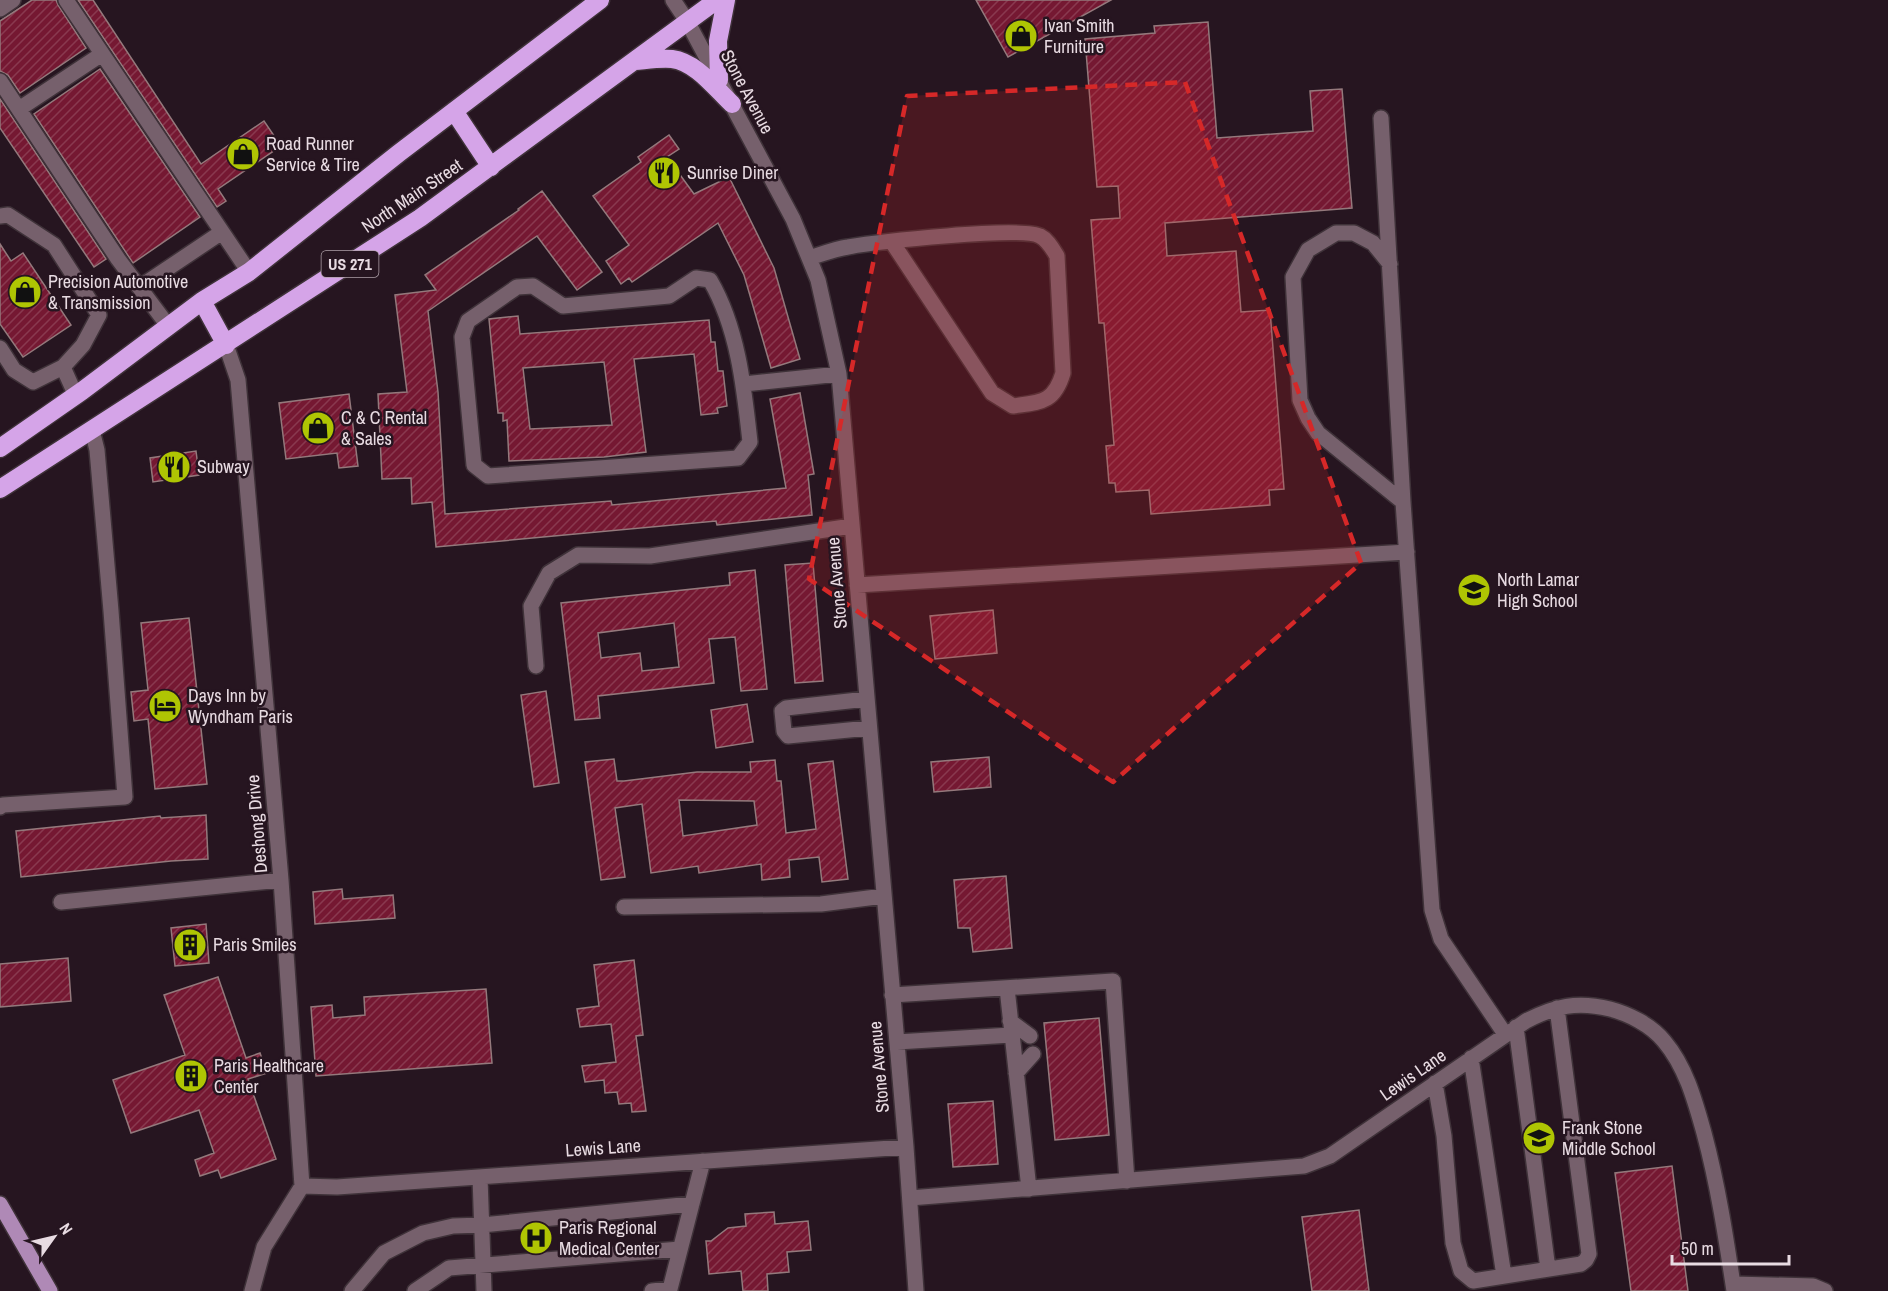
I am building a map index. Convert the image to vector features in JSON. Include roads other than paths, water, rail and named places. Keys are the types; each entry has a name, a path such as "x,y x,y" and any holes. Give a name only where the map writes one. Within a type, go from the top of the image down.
{"highway":[{"path":"0,448 76,396 202,301 249,272 600,0"},
{"name":"North Main Street","path":"0,489 420,218 717,0"},
{"path":"719,80 718,41 726,0"},
{"path":"635,61 675,59 698,71 732,104"},
{"path":"454,111 491,167"},
{"path":"202,301 226,345"}],"main road":[{"path":"0,1204 50,1291"}],"street":[{"path":"0,9 13,0"},
{"path":"66,0 249,272"},
{"name":"Stone Avenue","path":"673,0 687,21 793,219 818,280 839,374 906,1147 916,1291"},
{"path":"19,109 102,54"},
{"path":"0,81 118,259 168,327"},
{"path":"1381,118 1403,502 1432,910 1441,939 1510,1031 1548,1269"},
{"path":"0,216 8,215 54,246 99,315 83,345 63,367 33,382 14,370 0,348"},
{"path":"140,287 222,232"},
{"path":"809,258 848,247 892,242 1009,232 1038,235 1050,243 1057,256 1063,373 1058,389 1044,400 1012,406 992,393 892,242"},
{"path":"1390,264 1372,243 1354,233 1336,233 1308,250 1293,277 1300,400 1308,418 1318,433 1403,502"},
{"path":"696,278 710,280 723,302 744,384 750,442 738,458 488,476 474,465 462,337 468,321 517,287 533,286 563,306 669,296 696,278"},
{"name":"Deshong Drive","path":"226,345 238,380 282,880 302,1186"},
{"path":"63,367 76,396"},
{"path":"744,384 839,374"},
{"path":"0,807 125,797 97,450 92,430"},
{"path":"537,666 531,606 549,573 578,555 650,556 852,526"},
{"path":"857,585 1407,552"},
{"path":"867,699 786,708 782,711 784,731 788,736 870,728"},
{"path":"61,902 282,880"},
{"path":"624,907 821,904 884,896"},
{"path":"892,995 1113,981 1127,1181"},
{"path":"1007,988 1029,1190"},
{"name":"Lewis Lane","path":"910,1198 1304,1166 1330,1156 1510,1031 1544,1012 1571,1005 1594,1005 1618,1011 1642,1022 1664,1040 1681,1066 1695,1100 1716,1178 1733,1287"},
{"path":"1435,1083 1444,1136 1453,1243 1459,1266 1465,1276 1473,1281 1581,1264 1589,1254 1557,1008"},
{"path":"897,1042 1011,1028 1030,1036"},
{"path":"1016,1073 1032,1054"},
{"path":"1471,1058 1504,1276"},
{"name":"Lewis Lane","path":"302,1186 480,1177 906,1147"},
{"path":"652,1291 671,1290 703,1161"},
{"path":"480,1177 484,1291"},
{"path":"252,1291 264,1247 302,1186"},
{"path":"352,1291 384,1254 423,1233 453,1226 692,1204"},
{"path":"415,1291 449,1268 680,1250"},
{"path":"1733,1287 1813,1286 1825,1291"}],"place":[{"name":"Ivan Smith Furniture","path":"1021,36"},
{"name":"Road Runner Service & Tire","path":"243,154"},
{"name":"Sunrise Diner","path":"664,173"},
{"name":"Precision Automotive & Transmission","path":"25,292"},
{"name":"C & C Rental & Sales","path":"318,428"},
{"name":"Subway","path":"174,467"},
{"name":"North Lamar High School","path":"1474,590"},
{"name":"Days Inn by Wyndham Paris","path":"165,706"},
{"name":"Paris Smiles","path":"190,945"},
{"name":"Paris Healthcare Center","path":"191,1076"},
{"name":"Frank Stone Middle School","path":"1539,1138"},
{"name":"Paris Regional Medical Center","path":"536,1238"}]}
